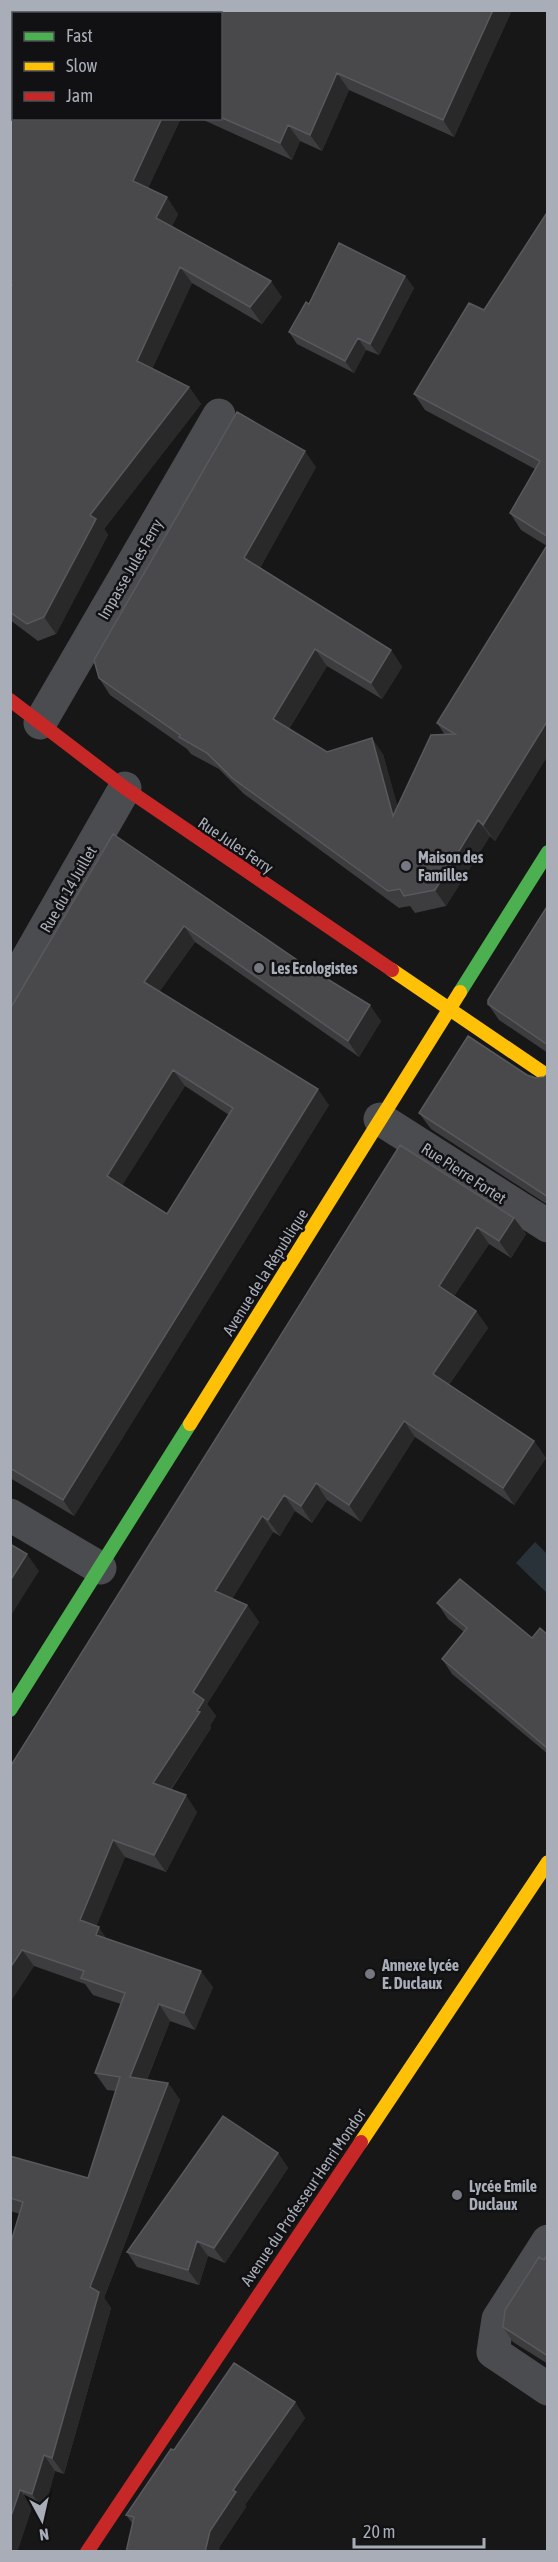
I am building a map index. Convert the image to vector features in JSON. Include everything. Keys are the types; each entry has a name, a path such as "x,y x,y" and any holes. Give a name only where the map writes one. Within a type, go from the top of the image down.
{"street":[{"name":"Impasse Jules Ferry","path":"40,723 219,415"},
{"name":"Rue Jules Ferry","path":"10,700 125,788 548,1076"},
{"name":"Rue du 14 Juillet","path":"10,989 125,788"},
{"name":"Avenue de la République","path":"10,1710 548,852"},
{"name":"Rue Pierre Fortet","path":"380,1119 548,1226"},
{"path":"10,1515 100,1568"},
{"name":"Avenue du Professeur Henri Mondor","path":"87,2552 548,1862"},
{"path":"548,2241 498,2319 493,2352 548,2389"}],"shaded area":[{"path":"535,1542 547,1554 547,1593 516,1563"}],"building":[{"path":"10,10 493,10 443,120 337,73 310,135 288,125 280,143 222,118 222,12 12,12 12,120 161,120 133,181 167,197 156,218 271,281 250,307 180,267 137,361 189,387 90,515 96,519 44,617 27,624 10,612 10,288 12,285 10,284"},
{"path":"548,211 548,537 510,513 540,461 414,394 469,303 484,310"},
{"path":"339,243 405,276 370,344 358,338 345,361 289,332 306,302 309,304"},
{"path":"237,412 305,451 244,558 391,650 371,683 315,649 273,719 327,752 372,738 393,816 431,735 455,734 437,723 548,544 548,720 483,825 478,820 435,890 404,896 400,889 388,891 232,778 207,753 179,737 180,735 99,678 94,660"},
{"path":"113,834 306,966 370,1005 348,1041 184,926 144,982 318,1089 63,1500 10,1468 10,1009","holes":["173,1070 233,1108 167,1214 107,1176"]},
{"path":"548,905 548,1045 488,1004 488,1000"},
{"path":"468,1036 527,1075 536,1078 548,1074 548,1197 419,1113"},
{"path":"400,1145 514,1218 499,1241 477,1227 439,1286 476,1311 433,1374 534,1441 503,1488 404,1421 349,1505 316,1483 301,1506 284,1495 268,1520 262,1516 215,1591 247,1605 193,1692 204,1700 197,1711 200,1712 153,1783 186,1795 154,1855 113,1840 80,1920 99,1927 96,1935 201,1971 184,2013 159,2004 130,2077 168,2083 90,2287 99,2292 52,2458 44,2455 32,2494 20,2490 10,2519 10,2245 23,2202 10,2198 10,2156 88,2178 120,2077 95,2073 125,1993 81,1978 84,1971 22,1950 10,1968 10,1767"},
{"path":"10,1544 27,1554 10,1581"},
{"path":"460,1579 532,1638 540,1628 548,1635 548,1746 546,1747 442,1659 467,1628 437,1603"},
{"path":"223,2116 278,2153 214,2248 197,2241 188,2270 127,2252"},
{"path":"548,2254 548,2356 503,2327 505,2310 539,2257 544,2260"},
{"path":"234,2363 295,2402 233,2490 236,2492 210,2531 205,2552 126,2552 134,2517 126,2515"}],"traffic: fast":[{"path":"460,992 548,852"},
{"path":"10,1710 190,1424"}],"traffic: slow":[{"path":"392,970 548,1076"},
{"path":"190,1424 460,992"},
{"path":"361,2142 548,1862"}],"traffic: jam":[{"path":"10,700 125,788 392,970"},
{"path":"87,2552 361,2142"}],"place":[{"name":"Maison des Familles","path":"406,866"},
{"name":"Les Ecologistes","path":"259,968"},
{"name":"Annexe lycée E. Duclaux","path":"370,1974"},
{"name":"Lycée Emile Duclaux","path":"457,2195"}]}
